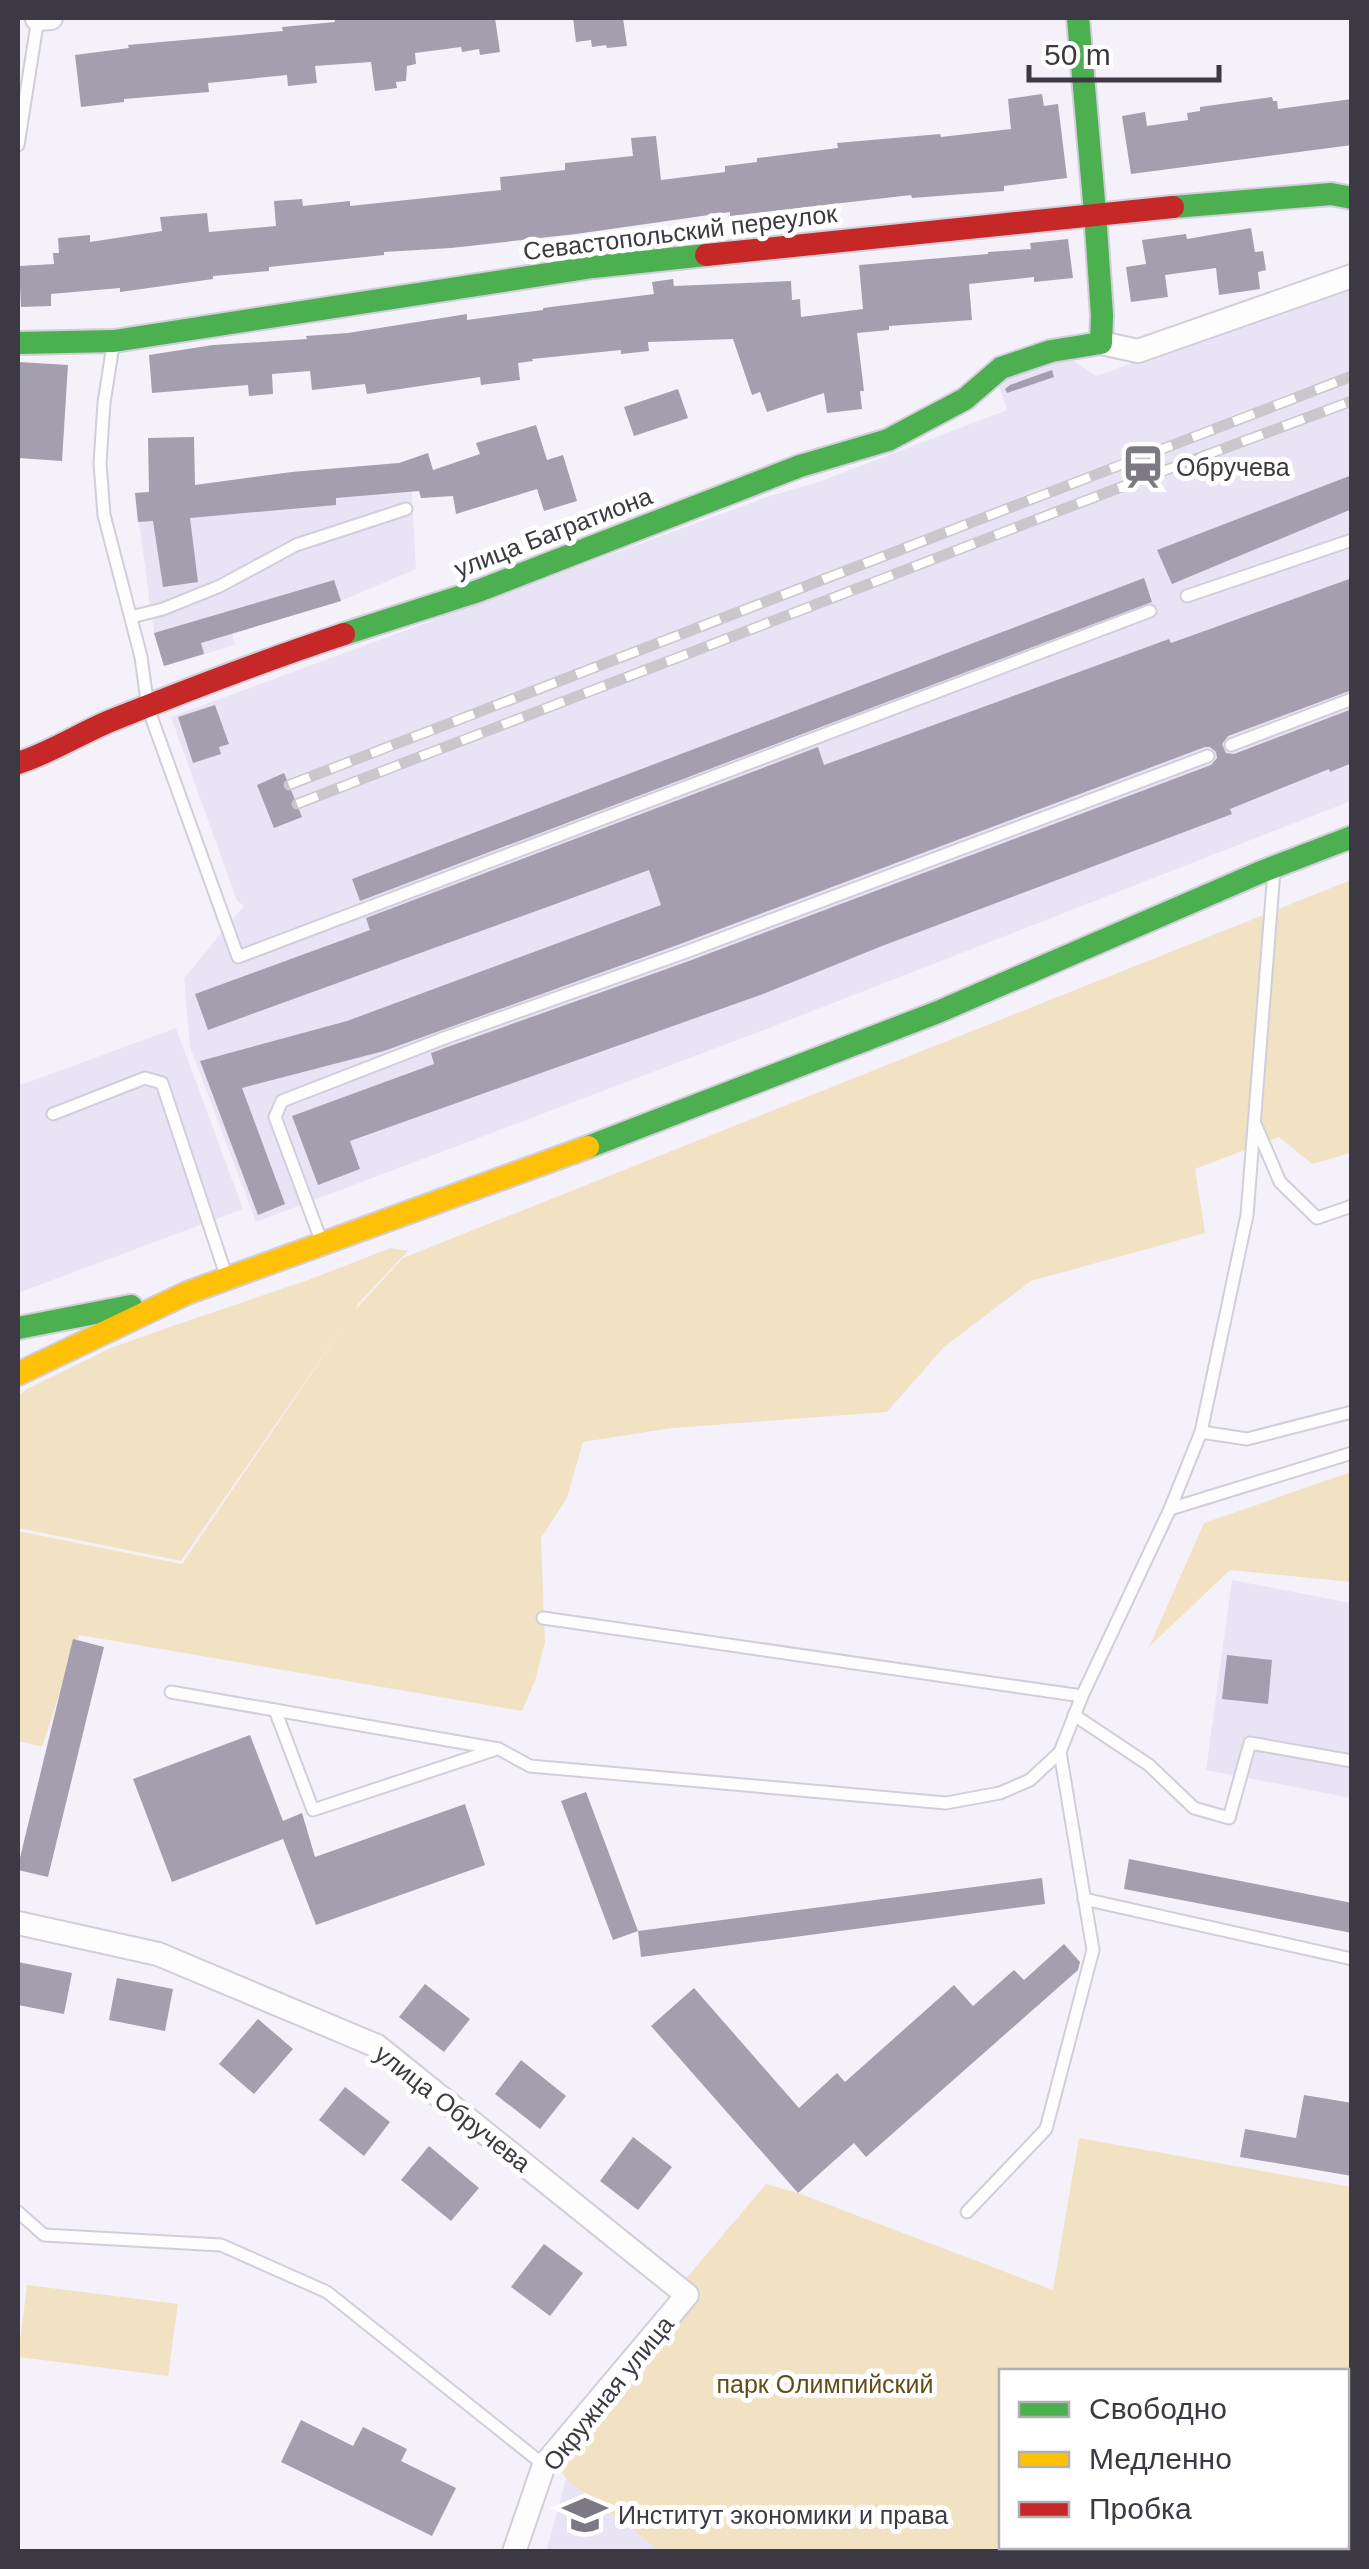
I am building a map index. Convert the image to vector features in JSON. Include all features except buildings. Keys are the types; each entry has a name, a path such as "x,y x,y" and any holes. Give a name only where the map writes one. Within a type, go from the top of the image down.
{"street":[{"path":"1078,18 1095,213 1101,343"},
{"name":"Севастопольский переулок","path":"18,343 114,341 593,267 1095,213 1330,194 1352,198"},
{"name":"улица Багратиона","path":"18,763 71,738 327,640 478,591 800,466 888,440 965,399 1001,368 1051,351 1101,343 1138,351 1352,276"},
{"path":"18,1374 187,1293 510,1177 938,1012 1274,867 1352,838"},
{"path":"18,1328 73,1320 187,1293"},
{"name":"улица Обручева","path":"18,1923 158,1954 378,2046 687,2295"},
{"name":"Окружная улица","path":"514,2552 544,2465 687,2295"}],"lane":[{"path":"18,146 42,18"},
{"path":"114,341 100,462 104,516 141,657 148,708 238,957 1150,610"},
{"path":"131,617 220,586 296,545 406,509"},
{"path":"1187,596 1352,540"},
{"path":"1232,744 1352,699"},
{"path":"322,1243 275,1117 282,1101 1208,756"},
{"path":"171,1692 498,1749 530,1766 946,1803 1000,1792 1030,1780 1060,1752 1201,1432 1247,1215 1274,867"},
{"path":"53,1114 145,1078 162,1083 227,1278"},
{"path":"1254,1122 1280,1182 1316,1218 1352,1206"},
{"path":"1201,1432 1247,1439 1352,1412"},
{"path":"1170,1509 1352,1453"},
{"path":"543,1618 1082,1696"},
{"path":"274,1710 313,1810 498,1749"},
{"path":"1074,1715 1150,1765 1194,1808 1229,1818 1250,1743 1352,1762"},
{"path":"967,2212 1046,2129 1093,1950 1060,1752"},
{"path":"1084,1899 1352,1958"},
{"path":"18,2212 44,2235 221,2245 326,2292 544,2465"}],"shaded area":[{"path":"1351,285 1351,801 769,1028 256,1222 190,1047 184,978 244,906 237,901 171,717 1007,410 992,367 1051,346 1096,376"},
{"path":"410,462 416,569 341,601 232,634 235,645 164,666 154,633 135,493 292,472"},
{"path":"176,1028 243,1209 18,1293 18,1086"},
{"path":"1232,1580 1351,1603 1351,1798 1206,1770"},
{"name":"Институт экономики и права","path":"566,2479 660,2551 546,2552"}],"green space":[{"path":"1351,880 1351,1153 1312,1164 1279,1137 1195,1169 1205,1233 1031,1281 944,1347 887,1412 672,1428 583,1442 567,1498 541,1538 545,1642 522,1711 79,1635 42,1747 18,1741 18,1531 182,1564 348,1320 181,1561 18,1528 18,1396 27,1389 111,1348 391,1248 408,1251 355,1310 403,1258"},
{"path":"1351,1472 1351,1582 1230,1570 1149,1647 1204,1523"},
{"name":"парк Олимпийский","path":"1079,2138 1351,2187 1351,2551 660,2551 566,2479 547,2443 766,2184 1053,2290"},
{"path":"27,2285 178,2304 168,2376 18,2357"}],"railway":[{"path":"289,785 1352,376"},
{"path":"297,804 1352,401"}],"traffic: fast":[{"path":"344,634 478,591 800,466 888,440 965,399 1001,368 1051,351 1101,343 1095,213 1078,18"},
{"path":"1173,207 1331,194 1352,198"},
{"path":"18,343 114,341 593,267 706,255"},
{"path":"588,1147 938,1012 1261,872 1352,837"},
{"path":"18,1328 131,1306"}],"traffic: slow":[{"path":"18,1374 187,1293 588,1147"}],"traffic: jam":[{"path":"706,255 1173,207"},
{"path":"18,763 139,709 344,634"}],"place":[{"name":"Обручева","path":"1143,467"},
{"name":"Институт экономики и права","path":"585,2515"}]}
